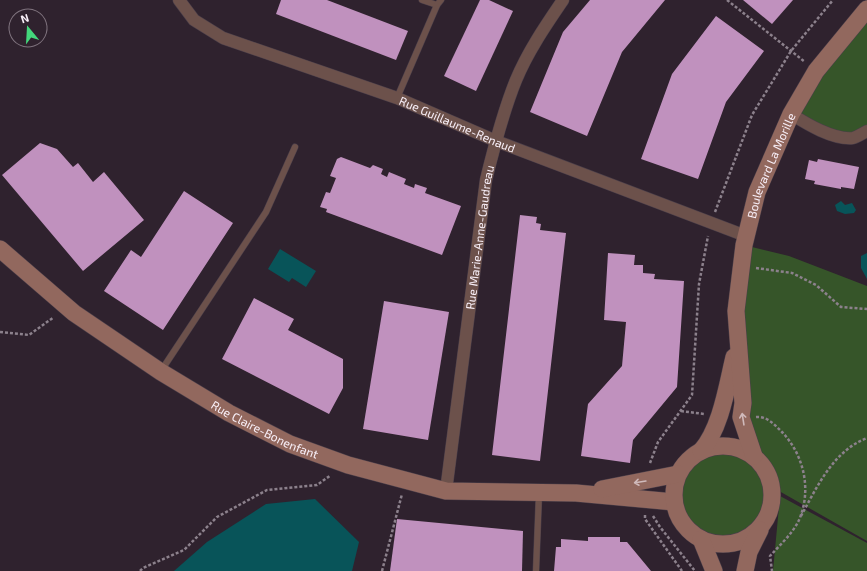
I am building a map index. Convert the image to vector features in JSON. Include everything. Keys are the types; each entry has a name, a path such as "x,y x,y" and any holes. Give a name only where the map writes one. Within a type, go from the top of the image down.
{"street":[{"name":"Rue Guillaume-Renaud","path":"179,0 194,20 223,38 397,98 496,141 746,236"},
{"name":"Rue Marie-Anne-Gaudreau","path":"446,491 486,180 496,141 516,80 540,34 563,0"},
{"name":"Boulevard La Morille","path":"754,456 741,417 743,403 736,311 746,236 757,192 791,114 816,71 867,9"},
{"path":"791,114 812,127 840,137 854,138 867,131"},
{"name":"Rue Claire-Bonenfant","path":"0,249 67,307 161,372 229,414 290,444 348,465 446,491 576,493 674,502"},
{"name":"Boulevard La Morille","path":"701,450 710,441 738,346"},
{"path":"745,571 749,552 763,524 771,507 772,487 766,470 754,456 741,449 727,446 711,447 701,450 692,456 678,474 674,502 678,515 690,532 701,540 725,544 744,539 763,524"},
{"name":"Rue Claire-Bonenfant","path":"576,493 678,474"},
{"path":"701,540 714,571"}],"lane":[{"path":"397,98 439,3 422,0"},
{"path":"161,372 266,212 295,146"},
{"path":"536,571 539,492"}],"path":[{"path":"727,0 816,71"},
{"path":"646,481 646,474 658,442 692,395 700,284 711,222 752,115 791,51 833,0"},
{"path":"741,266 792,273 816,285 841,307 867,309"},
{"path":"0,332 29,335 67,307"},
{"path":"681,411 718,416"},
{"path":"741,417 762,416 775,425 788,438 798,454 806,484 799,520"},
{"path":"772,571 770,556 783,543 799,520 826,470 845,453 867,438"},
{"path":"140,571 143,568 184,550 217,517 267,490 317,484 348,465"},
{"path":"382,571 406,480"},
{"path":"646,499 645,519 682,571"},
{"path":"646,499 660,527 695,571"}],"green space":[{"path":"867,9 867,131 854,138 791,114"},
{"path":"744,245 789,256 867,286 867,541 772,487 771,506 763,521 754,531 743,539 731,543 719,544 706,541 694,535 684,524 676,511 674,500 679,476 686,463 698,452 712,447 726,446 733,447 753,456 741,417"},
{"path":"780,496 867,543 867,571 773,571"}],"water":[{"path":"841,201 845,205 852,203 856,210 854,213 845,214 837,211 835,205"},
{"path":"280,249 316,271 306,287 292,278 289,282 268,269"},
{"path":"867,253 867,279 861,268 861,256"},
{"path":"315,499 359,542 352,571 174,571 207,542 266,504"}],"building":[{"path":"281,0 327,0 408,31 396,60 276,14"},
{"path":"480,0 489,0 513,11 476,91 444,76"},
{"path":"590,0 665,0 622,52 587,136 530,112 563,32"},
{"path":"743,0 793,0 772,24"},
{"path":"716,16 764,51 726,102 698,179 641,159 672,74"},
{"path":"40,143 57,149 73,167 78,163 93,182 104,172 144,220 83,271 2,175"},
{"path":"341,157 370,168 373,165 383,169 381,174 387,177 389,172 406,179 404,184 414,188 415,184 427,188 425,193 461,206 442,255 326,212 327,209 320,207 326,192 330,193 336,178 330,176 337,159"},
{"path":"818,159 859,167 854,189 841,187 841,189 814,184 815,181 805,179 809,160 817,162"},
{"path":"184,191 233,223 163,330 104,291 131,250 141,257"},
{"path":"520,215 537,217 536,223 541,224 540,230 566,233 540,461 492,455"},
{"path":"608,253 635,255 634,265 643,265 643,273 655,274 654,279 684,281 677,387 633,440 630,463 581,456 588,404 622,366 626,322 604,320"},
{"path":"254,298 294,319 288,330 343,359 343,388 329,414 222,359"},
{"path":"384,301 449,312 428,440 363,429"},
{"path":"397,519 523,531 522,571 390,571"},
{"path":"588,537 620,537 620,542 627,542 651,571 554,571 556,547 561,547 561,539 588,541"}]}
